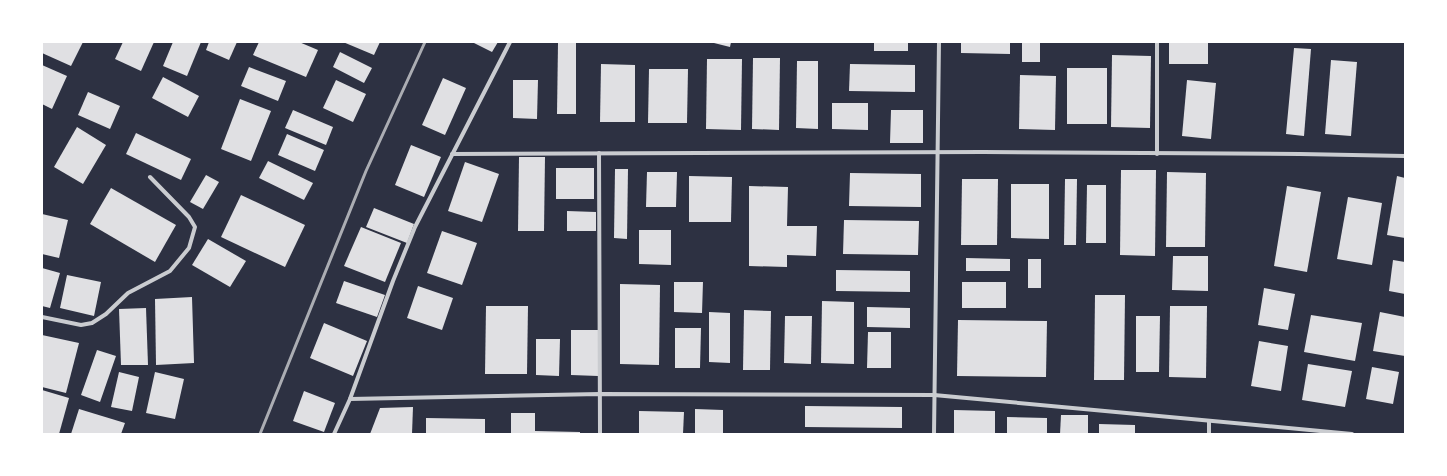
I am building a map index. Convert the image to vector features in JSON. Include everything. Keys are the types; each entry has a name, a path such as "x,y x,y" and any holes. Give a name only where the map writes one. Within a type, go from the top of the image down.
{"street":[{"path":"334,434 350,399 393,281 415,227 510,42"},
{"path":"934,434 939,42"},
{"path":"1157,42 1157,154"},
{"path":"452,154 938,152 1405,156"},
{"path":"599,153 600,434"},
{"path":"42,317 81,325 92,323 106,314 128,293 170,271 189,248 195,227 185,213 150,177"},
{"path":"350,399 600,394 934,395 1352,434"},
{"path":"1209,421 1209,434"}],"building":[{"path":"42,42 83,42 71,66 42,53"},
{"path":"123,42 154,42 141,71 115,59"},
{"path":"173,42 201,42 187,76 163,66"},
{"path":"209,42 237,42 229,60 206,50"},
{"path":"259,42 299,42 318,50 306,77 253,55"},
{"path":"343,42 380,42 374,55"},
{"path":"472,42 498,42 492,52"},
{"path":"710,42 731,42 730,47"},
{"path":"874,42 908,42 908,51 874,51"},
{"path":"961,42 1010,42 1010,54 961,53"},
{"path":"1022,42 1040,42 1040,62 1022,62"},
{"path":"1169,42 1208,42 1208,64 1169,64"},
{"path":"558,43 576,43 576,114 557,114"},
{"path":"1294,48 1311,49 1304,136 1286,134"},
{"path":"340,52 372,68 364,83 333,67"},
{"path":"1112,55 1151,56 1150,128 1111,127"},
{"path":"753,58 780,58 779,130 752,129"},
{"path":"707,59 742,59 741,130 706,129"},
{"path":"1331,60 1357,62 1351,136 1325,134"},
{"path":"797,61 818,61 818,129 796,128"},
{"path":"601,64 635,65 635,122 600,122"},
{"path":"850,64 915,65 915,92 849,91"},
{"path":"42,65 67,76 52,109 42,104"},
{"path":"249,67 286,81 278,101 241,86"},
{"path":"1067,68 1107,68 1107,124 1067,124"},
{"path":"649,69 688,69 687,123 648,123"},
{"path":"1020,75 1056,76 1055,130 1019,129"},
{"path":"163,77 199,96 188,117 152,98"},
{"path":"443,78 466,88 445,135 422,125"},
{"path":"336,80 366,94 353,122 323,108"},
{"path":"513,80 538,80 537,119 513,118"},
{"path":"1187,80 1216,83 1211,139 1182,136"},
{"path":"88,92 120,106 110,129 78,115"},
{"path":"240,99 271,111 251,161 221,149"},
{"path":"832,103 868,103 868,130 832,129"},
{"path":"293,110 333,127 326,145 285,128"},
{"path":"891,110 923,110 923,143 890,143"},
{"path":"77,127 106,145 83,184 54,167"},
{"path":"136,133 191,159 181,180 126,154"},
{"path":"287,134 324,150 315,171 278,155"},
{"path":"411,145 441,157 424,197 395,185"},
{"path":"519,157 545,157 544,231 518,231"},
{"path":"268,161 313,183 304,200 259,178"},
{"path":"465,162 499,174 482,222 448,211"},
{"path":"556,168 594,168 594,199 556,199"},
{"path":"615,169 628,169 627,239 614,238"},
{"path":"1121,170 1156,170 1155,256 1120,255"},
{"path":"647,172 677,172 676,207 646,207"},
{"path":"1167,172 1206,173 1205,247 1166,247"},
{"path":"850,173 921,174 921,207 849,206"},
{"path":"206,175 219,182 203,209 190,202"},
{"path":"689,176 732,177 731,222 689,222"},
{"path":"1397,176 1405,178 1405,238 1387,235"},
{"path":"962,179 998,179 997,245 961,245"},
{"path":"1065,179 1077,179 1076,245 1064,245"},
{"path":"1011,184 1049,184 1049,239 1011,238"},
{"path":"1087,185 1106,185 1106,243 1086,243"},
{"path":"749,186 788,187 787,226 817,226 816,256 787,255 787,267 749,266"},
{"path":"1287,186 1321,192 1307,272 1274,266"},
{"path":"111,188 176,225 155,262 90,224"},
{"path":"241,195 305,225 285,267 221,237"},
{"path":"1348,197 1382,203 1372,265 1337,259"},
{"path":"374,208 414,224 407,243 366,227"},
{"path":"567,211 596,212 596,231 567,231"},
{"path":"42,214 68,220 59,258 42,254"},
{"path":"844,220 919,221 918,255 843,254"},
{"path":"361,227 401,243 385,282 344,266"},
{"path":"639,230 671,230 671,265 639,264"},
{"path":"442,231 477,243 462,285 427,273"},
{"path":"208,239 246,261 230,287 192,265"},
{"path":"1173,256 1208,256 1208,291 1172,290"},
{"path":"966,258 1010,259 1010,271 966,271"},
{"path":"1028,259 1041,259 1041,288 1028,288"},
{"path":"1393,260 1405,262 1405,294 1389,291"},
{"path":"42,268 60,273 50,308 42,306"},
{"path":"836,270 910,271 910,292 836,291"},
{"path":"67,275 101,282 94,316 60,308"},
{"path":"344,281 385,295 377,317 336,303"},
{"path":"674,282 703,282 702,313 674,312"},
{"path":"962,282 1006,282 1006,308 962,308"},
{"path":"620,284 660,285 659,365 620,364"},
{"path":"418,286 453,298 442,330 407,318"},
{"path":"1264,288 1295,294 1288,330 1258,325"},
{"path":"1095,295 1125,295 1124,380 1094,380"},
{"path":"192,297 194,363 156,365 155,299"},
{"path":"822,301 854,302 854,364 821,363"},
{"path":"486,306 528,306 527,374 485,374"},
{"path":"1170,306 1207,306 1206,378 1169,377"},
{"path":"867,307 910,308 910,328 867,327"},
{"path":"146,308 148,365 121,365 119,309"},
{"path":"744,310 771,311 770,370 743,370"},
{"path":"709,312 730,313 730,363 709,362"},
{"path":"1380,312 1405,317 1405,356 1373,351"},
{"path":"1311,315 1362,323 1355,361 1304,352"},
{"path":"785,316 812,316 811,364 784,363"},
{"path":"1136,316 1160,316 1159,372 1136,372"},
{"path":"958,320 1047,321 1046,377 957,376"},
{"path":"324,323 367,341 353,376 310,358"},
{"path":"675,328 701,328 700,368 675,368"},
{"path":"571,330 599,330 598,376 571,375"},
{"path":"868,332 891,332 891,368 867,368"},
{"path":"42,335 79,343 66,393 42,387"},
{"path":"536,339 560,339 559,376 536,375"},
{"path":"1259,341 1288,346 1281,391 1251,386"},
{"path":"97,350 116,356 100,402 81,395"},
{"path":"1308,364 1352,371 1345,407 1302,400"},
{"path":"1372,367 1399,372 1393,404 1366,399"},
{"path":"119,372 139,377 132,411 111,407"},
{"path":"155,372 184,379 175,419 146,413"},
{"path":"42,390 69,398 59,434 42,434"},
{"path":"304,391 335,403 324,432 293,421"},
{"path":"805,406 902,407 902,428 805,427"},
{"path":"413,407 412,434 370,434 380,408"},
{"path":"79,409 125,423 121,434 71,434"},
{"path":"695,409 723,410 723,434 695,434"},
{"path":"954,410 995,411 995,434 954,434"},
{"path":"639,411 684,412 683,434 639,434"},
{"path":"511,413 535,413 535,431 580,432 580,434 511,434"},
{"path":"1061,415 1088,415 1088,434 1060,434"},
{"path":"1007,417 1047,418 1047,434 1007,434"},
{"path":"426,418 485,419 485,434 426,434"},
{"path":"1099,424 1135,425 1135,434 1099,434"}],"railway":[{"path":"260,434 366,171 425,42"}]}
